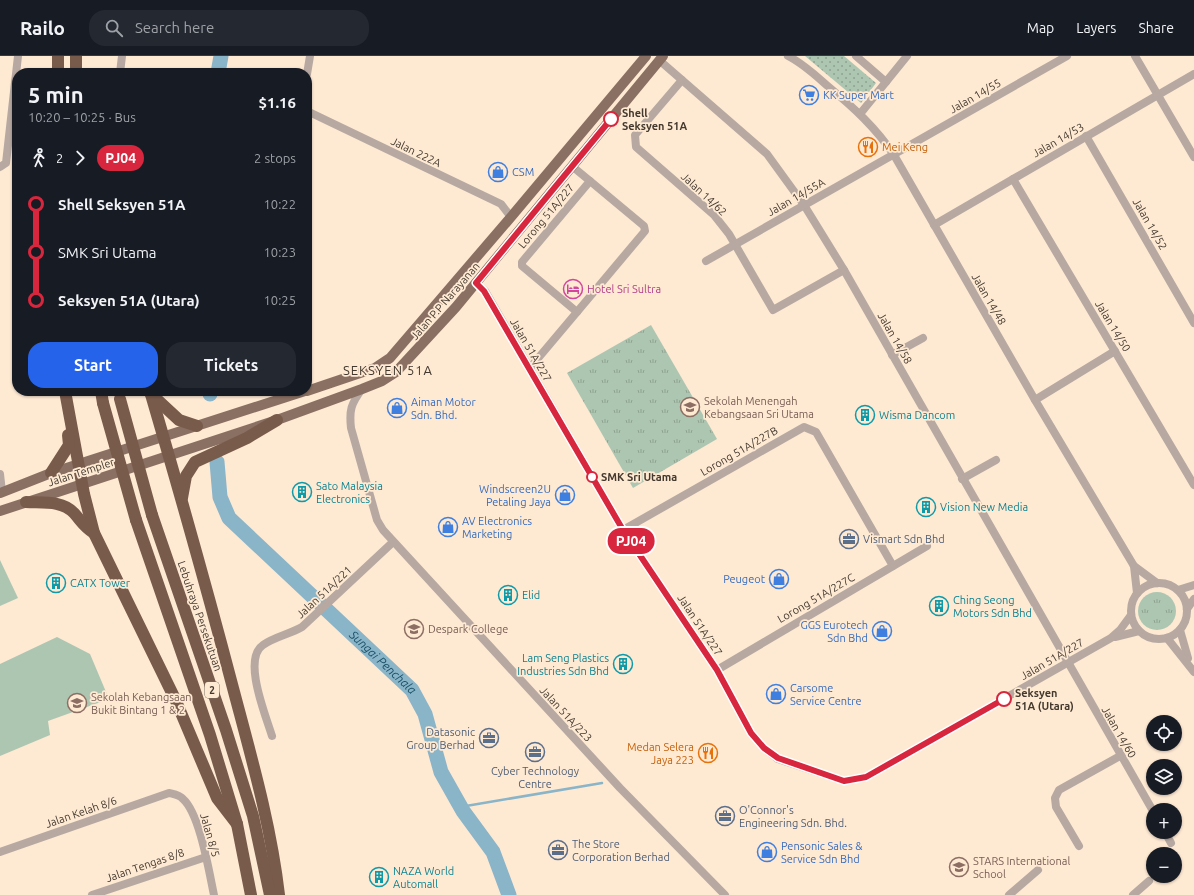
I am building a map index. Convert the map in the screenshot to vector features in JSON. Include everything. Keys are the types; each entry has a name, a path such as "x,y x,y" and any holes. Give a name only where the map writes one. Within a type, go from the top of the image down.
{"highway":[{"path":"58,56 58,68"},
{"path":"76,56 76,68"},
{"path":"51,473 69,445 65,396"},
{"path":"66,396 82,484 94,533 176,701 217,798 237,824"},
{"name":"Lebuhraya Persekutuan","path":"119,396 152,515 226,730 251,809 270,895"},
{"path":"151,396 182,499 265,812 279,895"},
{"path":"154,396 179,420 197,426"},
{"name":"2","path":"102,397 136,520 208,728 237,824 251,895"},
{"path":"182,499 186,476 195,462 208,454 234,444 276,420"},
{"path":"26,502 54,503 67,507 73,512 84,527 94,533"}],"main road":[{"name":"Jalan P.P Narayanan","path":"312,389 375,368 390,358 646,56"},
{"name":"Jalan P.P Narayanan","path":"169,455 276,420 362,389 382,381 396,372 423,346 573,167 661,58"},
{"name":"Jalan P.P Narayanan","path":"163,436 290,396"},
{"name":"Jalan Templer","path":"1,492 51,473 163,436"},
{"name":"Jalan Templer","path":"0,511 169,455"}],"street":[{"path":"17,68 18,56"},
{"path":"121,68 122,56"},
{"path":"308,68 310,56"},
{"name":"Jalan 14/48","path":"788,56 798,59 860,114 876,130 894,155 1035,400 1134,566 1157,583"},
{"path":"856,56 886,82"},
{"path":"860,114 907,56"},
{"name":"Jalan 14/55","path":"894,155 1067,56"},
{"path":"1135,56 1159,94 1194,156"},
{"name":"Jalan 14/58","path":"661,58 682,80 767,154 804,206 844,270 1067,663"},
{"name":"Jalan 14/53","path":"934,224 1194,74"},
{"name":"Jalan 14/62","path":"682,80 635,135 636,147 714,215 735,245 773,310 844,270"},
{"path":"0,167 6,163 12,110"},
{"name":"Jalan 222A","path":"312,113 501,204 511,217"},
{"name":"Jalan 14/52","path":"1086,136 1194,323"},
{"name":"Jalan 14/55A","path":"708,260 894,155"},
{"name":"Lorong 51A/227","path":"529,369 644,231 644,226 573,167"},
{"name":"Jalan 14/50","path":"1013,179 1194,485"},
{"name":"Lorong 51A/227","path":"577,312 522,266 522,262 590,181"},
{"name":"Jalan 51A/227","path":"476,283 484,291 623,530 717,670 751,733 764,748 778,758 844,781 866,777 1110,638 1120,630 1131,615"},
{"path":"892,355 923,338"},
{"path":"1035,400 1115,352"},
{"name":"Jalan 51A/223","path":"362,389 354,401 349,413 351,428 377,520 393,542 615,783 725,895"},
{"name":"Lorong 51A/227B","path":"623,530 804,427 816,432 893,566"},
{"path":"962,479 996,460"},
{"path":"0,474 1,492"},
{"name":"Jalan 51A/221","path":"272,736 253,666 257,650 263,644 292,634 309,622 393,542"},
{"name":"Lorong 51A/227C","path":"717,670 927,546"},
{"name":"Jalan 14/48","path":"1134,566 1137,593"},
{"path":"1157,583 1168,584 1178,590 1184,598 1187,609 1186,620 1180,630 1168,638 1152,638 1139,631 1134,624 1131,615 1133,600 1137,593 1146,586 1157,583"},
{"path":"1178,590 1194,585"},
{"path":"1187,609 1194,599"},
{"path":"1180,630 1184,648 1193,670"},
{"name":"Jalan 51A/227","path":"1110,638 1139,631"},
{"path":"1168,638 1193,670"},
{"name":"Jalan 14/60","path":"1067,663 1148,803"},
{"path":"1078,846 1056,807 1055,798 1059,790 1120,756"},
{"name":"Jalan Kelah 8/6","path":"0,852 169,793"},
{"name":"Jalan 8/5","path":"169,793 182,797 190,807 206,857 214,895"},
{"path":"1169,839 1171,843"},
{"name":"Jalan Tengas 8/8","path":"92,895 206,857"},
{"path":"1009,895 1038,870"},
{"path":"1133,895 1147,883"}],"green space":[{"path":"805,56 844,56 876,83 861,103"},
{"path":"651,325 717,439 633,488 567,373"},
{"path":"0,560 18,598 0,606"},
{"path":"1157,592 1167,595 1173,601 1176,611 1173,621 1167,627 1157,630 1147,627 1141,621 1138,611 1141,601 1147,595"},
{"path":"57,637 90,654 109,699 48,721 50,735 0,756 0,664"}],"waterway":[{"name":"Sungai Penchala","path":"219,68 221,56"},
{"name":"Sungai Penchala","path":"217,462 220,497 229,518 412,690 425,714 441,772 463,811 493,852 509,895"},
{"path":"460,807 602,783"}],"bus line":[{"name":"PJ04","path":"611,119 476,283 484,291 623,530 717,670 751,733 764,748 778,758 835,779 850,781 866,777 1004,699"}],"place":[{"name":"KK Super Mart","path":"809,95"},
{"name":"Shell Seksyen 51A","path":"611,119"},
{"name":"Mei Keng","path":"868,147"},
{"name":"CSM","path":"498,172"},
{"name":"Hotel Sri Sultra","path":"573,289"},
{"name":"Sekolah Menengah Kebangsaan Sri Utama","path":"690,407"},
{"name":"Aiman Motor Sdn. Bhd.","path":"397,408"},
{"name":"Wisma Dancom","path":"865,415"},
{"name":"SMK Sri Utama","path":"592,477"},
{"name":"Sato Malaysia Electronics","path":"302,492"},
{"name":"Windscreen2U Petaling Jaya","path":"565,495"},
{"name":"Vision New Media","path":"926,507"},
{"name":"AV Electronics Marketing","path":"448,527"},
{"name":"Vismart Sdn Bhd","path":"849,539"},
{"name":"Peugeot","path":"779,579"},
{"name":"CATX Tower","path":"56,583"},
{"name":"Elid","path":"508,595"},
{"name":"Ching Seong Motors Sdn Bhd","path":"939,606"},
{"name":"Despark College","path":"414,629"},
{"name":"GGS Eurotech Sdn Bhd","path":"882,631"},
{"name":"Lam Seng Plastics Industries Sdn Bhd","path":"623,664"},
{"name":"Carsome Service Centre","path":"776,694"},
{"name":"Seksyen 51A (Utara)","path":"1004,699"},
{"name":"Sekolah Kebangsaan Bukit Bintang 1 & 2","path":"77,703"},
{"name":"Datasonic Group Berhad","path":"489,738"},
{"name":"Cyber Technology Centre","path":"535,752"},
{"name":"Medan Selera Jaya 223","path":"708,753"},
{"name":"O'Connor's Engineering Sdn. Bhd.","path":"725,816"},
{"name":"The Store Corporation Berhad","path":"558,850"},
{"name":"Pensonic Sales & Service Sdn Bhd","path":"767,852"},
{"name":"STARS International School","path":"959,867"},
{"name":"NAZA World Automall","path":"379,877"}],"district":[{"name":"SEKSYEN 51A","path":"388,370"}]}
